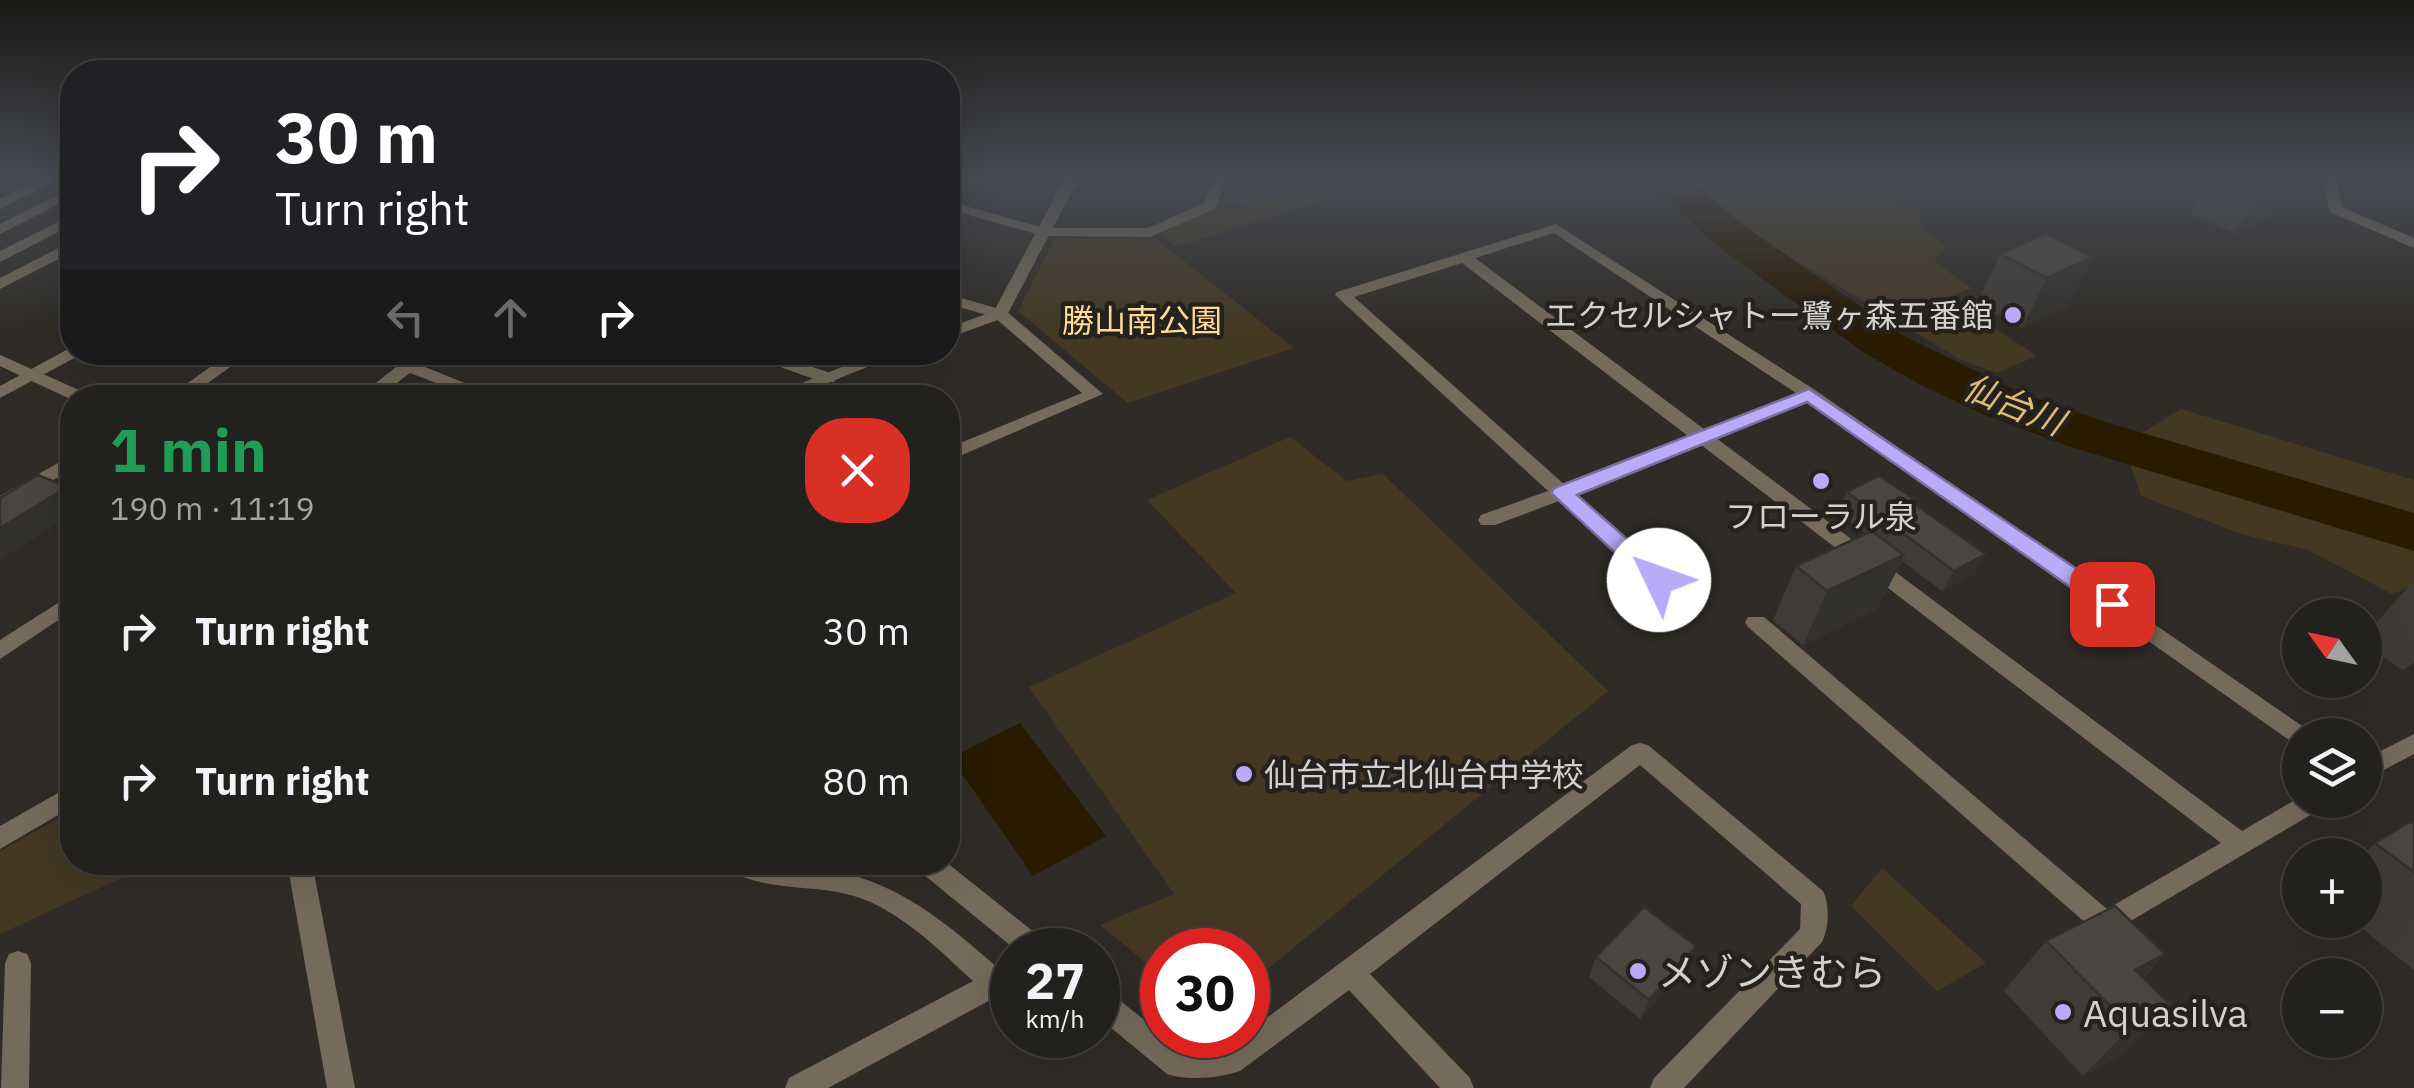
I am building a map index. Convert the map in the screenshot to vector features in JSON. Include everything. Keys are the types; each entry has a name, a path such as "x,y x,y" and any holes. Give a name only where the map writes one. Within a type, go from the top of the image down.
{"street":[{"path":"0,257 53,229"},
{"path":"1032,229 1150,234 1161,229"},
{"path":"960,329 1000,314 1045,229"},
{"path":"1554,229 1343,295 1659,580"},
{"path":"1557,229 1809,394 2282,723"},
{"path":"2380,229 2414,243"},
{"path":"17,248 54,257"},
{"path":"0,284 60,253"},
{"path":"1464,257 1705,435 2242,844"},
{"path":"960,302 1000,314 1094,394 960,450"},
{"path":"0,393 60,359"},
{"path":"0,360 60,387"},
{"path":"194,385 224,365"},
{"path":"788,365 828,378"},
{"path":"809,385 862,365"},
{"path":"382,385 408,366 459,385"},
{"path":"1488,520 1809,394"},
{"path":"0,505 60,469"},
{"path":"0,650 60,609"},
{"path":"1756,622 2104,924 2285,818"},
{"path":"2382,761 2414,743"},
{"path":"1120,1018 1177,1064 1230,1061 1640,752 1814,899 1813,934 1664,1088"},
{"path":"0,839 60,802"},
{"path":"301,875 341,1088"},
{"path":"788,875 810,876 879,894 930,922 956,951 995,983 799,1088"},
{"path":"943,875 1009,928"},
{"path":"15,1088 18,963"},
{"path":"1351,972 1460,1088"}],"green space":[{"path":"1170,229 1234,229 1175,247 1160,233"},
{"path":"1745,229 1923,229 1947,247 1934,261 1971,288 1948,298 2037,356 1997,373 1961,360"},
{"name":"勝山南公園","path":"1055,238 1156,239 1294,348 1128,403 1018,311"},
{"path":"2181,409 2414,480 2414,519 2134,438"},
{"path":"1290,437 1347,481 1383,474 1608,691 1270,967 1270,928 1140,928 1140,958 1120,941 1120,928 1100,925 1174,894 1029,687 1236,593 1147,500"},
{"path":"2127,455 2414,546 2414,585 2392,594 2308,550 2244,535 2141,496"},
{"path":"60,818 60,875 128,875 0,934 0,851"},
{"path":"1882,868 1986,963 1937,991 1851,906"}],"shaded area":[{"path":"1020,723 1106,836 1033,876 960,771 960,753"}],"building":[{"path":"2046,234 2093,257 2047,278 2000,254"},
{"path":"38,475 60,484 60,491 0,528 0,498"},
{"path":"1879,476 1986,554 1954,571 1847,492"},
{"path":"1872,531 1904,555 1827,591 1796,566"},
{"path":"2410,822 2414,824 2414,872 2382,848 2382,839"},
{"path":"2115,906 2165,954 2135,970 2171,1005 2131,1027 2046,941"},
{"name":"メゾンきむら","path":"1644,907 1696,946 1649,1000 1596,957"}],"waterway":[{"name":"仙台川","path":"1722,229 1883,344 2003,404 2090,435 2414,532"}],"place":[{"name":"エクセルシャトー鷺ヶ森五番館","path":"2013,315"},
{"name":"フローラル泉","path":"1821,481"},
{"name":"仙台市立北仙台中学校","path":"1244,774"},
{"name":"メゾンきむら","path":"1638,971"},
{"name":"Aquasilva","path":"2063,1012"}],"route":[{"path":"1659,580 1562,493 1809,394 2112,604"}]}
